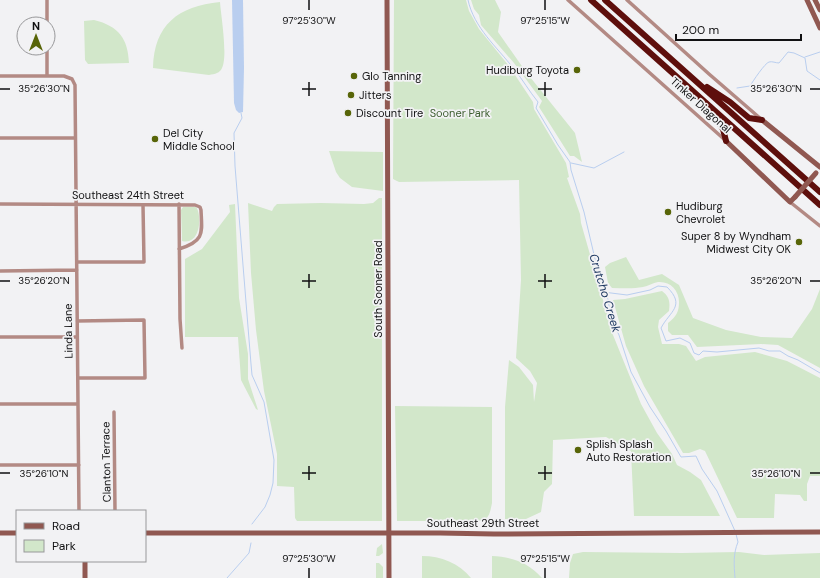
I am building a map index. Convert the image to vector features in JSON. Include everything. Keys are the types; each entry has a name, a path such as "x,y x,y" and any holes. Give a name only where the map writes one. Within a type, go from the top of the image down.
{"highway":[{"name":"Tinker Diagonal","path":"591,0 820,205"},
{"name":"Tinker Diagonal","path":"604,0 820,192"},
{"path":"689,75 730,102 749,118 762,120"},
{"path":"704,101 723,129 726,141"}],"main road":[{"name":"South Sooner Road","path":"387,0 389,578"},
{"path":"807,0 818,20 820,28"},
{"path":"815,0 820,10"},
{"path":"762,120 814,162 819,170 790,202"},
{"name":"Tinker Diagonal","path":"726,141 790,202"},
{"path":"814,162 820,161"},
{"name":"Southeast 29th Street","path":"146,533 820,532"},
{"path":"0,533 16,533"},
{"path":"85,562 85,578"}],"street":[{"path":"47,0 47,16"},
{"name":"Tinker Diagonal","path":"568,0 726,141"},
{"path":"627,0 762,120"},
{"path":"0,76 48,76 47,56"},
{"name":"Linda Lane","path":"48,76 64,76 72,79 75,85 79,510"},
{"path":"0,138 75,138"},
{"name":"Tinker Diagonal","path":"790,202 820,226"},
{"name":"Southeast 24th Street","path":"0,204 179,204 195,205 200,207 202,232 200,238 195,243 179,249"},
{"path":"179,204 180,319 182,348"},
{"path":"76,262 144,262 143,205"},
{"path":"0,271 76,270"},
{"path":"77,320 144,320 145,378 78,378"},
{"path":"0,337 77,337"},
{"path":"0,404 78,404"},
{"name":"Clanton Terrace","path":"114,412 115,510"},
{"path":"0,465 78,465"}],"green space":[{"name":"Sooner Park","path":"394,0 466,0 469,11 479,29 509,66 533,102 534,109 566,163 569,177 567,178 580,214 581,223 613,335 641,404 657,433 672,454 677,465 701,480 720,516 634,516 631,451 606,437 553,440 552,484 544,492 541,512 526,519 505,519 505,407 509,360 519,367 533,385 534,402 537,383 530,371 516,358 521,280 519,180 399,182 393,179"},
{"path":"471,0 495,0 501,12 498,32 526,72 575,133 582,162 574,156 570,156 539,107 542,101 514,63 481,25 479,15 474,9"},
{"path":"220,2 224,36 224,62 220,71 209,75 153,68 154,53 158,40 171,20 192,8"},
{"path":"94,20 116,30 124,40 127,47 129,63 88,64 85,60 84,21"},
{"path":"329,151 383,152 383,191 352,187 340,178 336,172"},
{"path":"379,198 382,198 382,521 297,521 295,518 294,487 277,486 277,454 264,391 256,330 251,273 248,203 272,211 277,204 364,204 373,203"},
{"path":"235,204 239,298 248,354 248,379 258,410 256,409 241,380 238,337 185,337 185,259 202,249 230,212 229,205"},
{"path":"183,207 196,207 199,216 196,234 193,239 188,241 182,241 181,210"},
{"path":"626,257 639,280 662,274 679,285 693,318 726,330 761,337 792,338 812,309 820,289 820,368 778,345 761,344 697,347 688,335 672,335 668,331 668,323 676,314 679,302 676,290 673,287 666,283 658,282 639,288 612,288 608,283 605,267 610,263"},
{"path":"662,291 669,300 669,311 659,320 658,327 662,344 679,344 686,346 696,361 705,357 755,352 787,361 820,378 820,476 810,476 807,484 807,501 804,501 800,495 775,494 774,518 737,518 705,451 700,449 689,453 683,453 644,386 626,346 613,300"},
{"path":"395,406 492,407 492,503 489,514 486,518 481,521 397,521"},
{"path":"382,544 383,553 376,556 377,548"},
{"path":"583,552 739,552 764,555 820,553 820,578 569,578 570,563 573,554"},
{"path":"422,556 436,557 449,561 461,568 471,578 422,578"},
{"path":"492,556 519,561 531,568 542,578 492,578"},
{"path":"376,563 379,563 383,567 383,578 376,578"}],"water":[{"path":"232,0 243,0 243,112 239,113 236,110 234,103"}],"waterway":[{"name":"Crutcho Creek","path":"468,0 475,20 538,102 536,108 570,162 584,212 603,292 608,299 611,318 619,335 631,372 650,407 681,457 696,456 702,469 717,491 735,531"},
{"path":"737,88 750,86 767,63 779,63 788,52 805,58 807,71 820,80"},
{"path":"805,57 820,52"},
{"path":"241,113 242,118 234,133 235,166 252,375 264,402 274,460 273,483 270,495 265,507 252,524"},
{"path":"571,163 594,168 624,152"},
{"path":"603,292 627,295 650,290 658,286 667,287 673,294 676,304 672,313 661,328 666,341 680,338 690,343 694,353 699,355 703,351 717,352 759,348 769,351 780,351 820,373"},
{"name":"Crutcho Creek","path":"735,578 734,564 736,546 738,542 736,534"},
{"path":"227,578 249,553 251,543"}],"place":[{"name":"Hudiburg Toyota","path":"577,70"},
{"name":"Glo Tanning","path":"354,76"},
{"name":"Jitters","path":"351,95"},
{"name":"Discount Tire","path":"348,113"},
{"name":"Del City Middle School","path":"155,139"},
{"name":"Hudiburg Chevrolet","path":"668,212"},
{"name":"Super 8 by Wyndham Midwest City OK","path":"799,242"},
{"name":"Splish Splash Auto Restoration","path":"578,450"}]}
